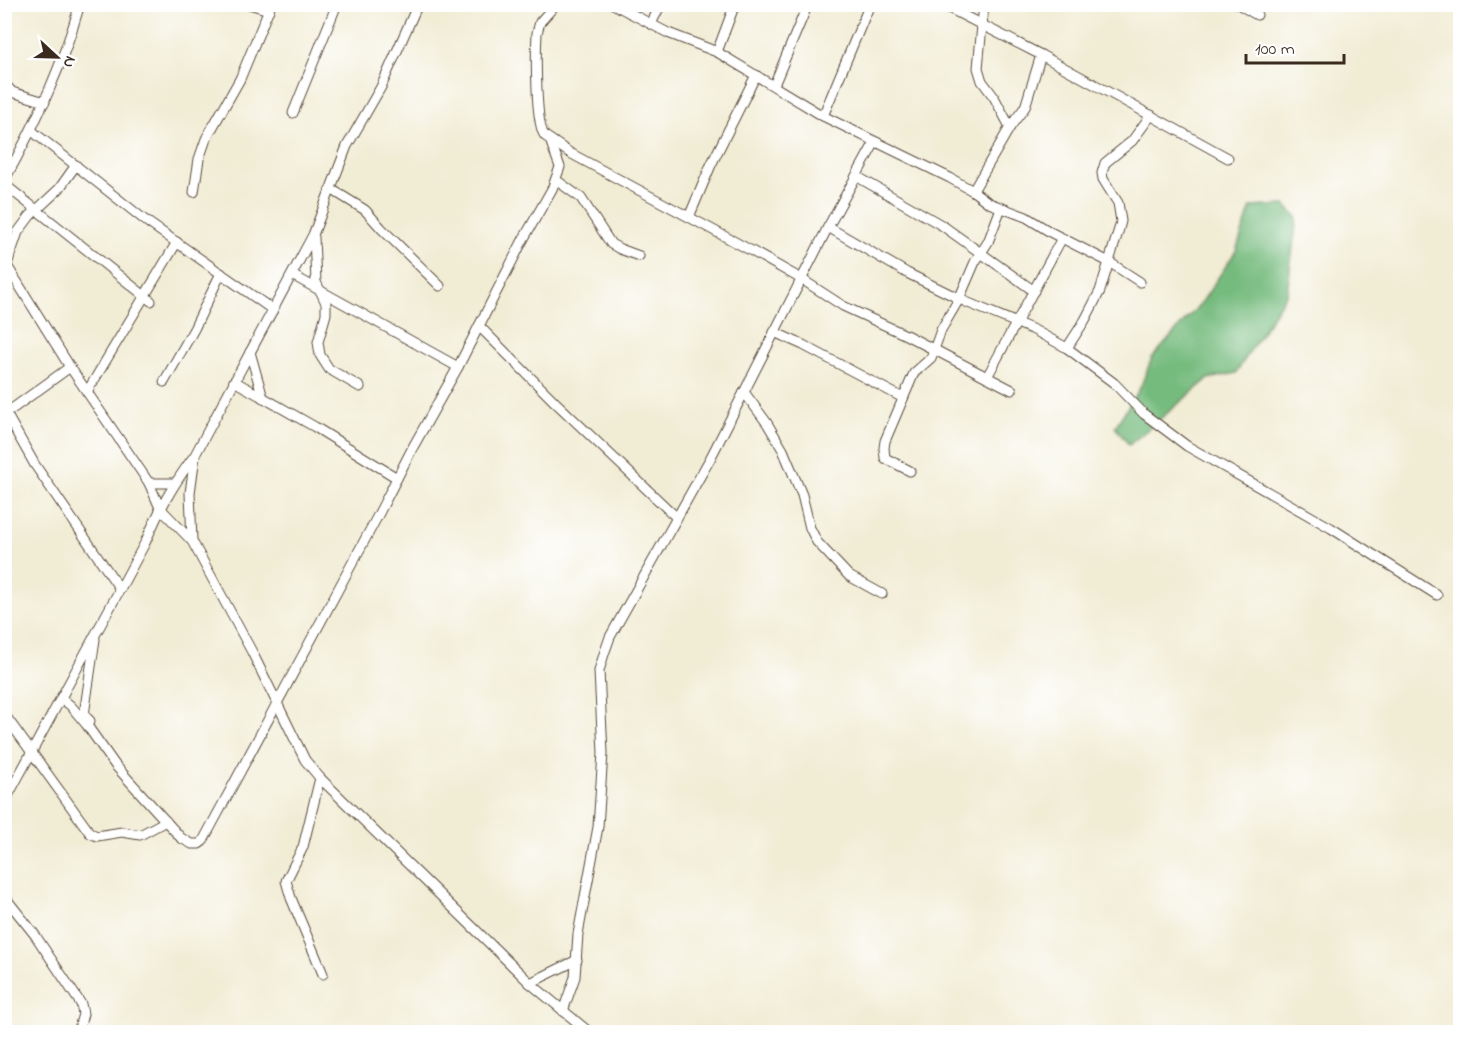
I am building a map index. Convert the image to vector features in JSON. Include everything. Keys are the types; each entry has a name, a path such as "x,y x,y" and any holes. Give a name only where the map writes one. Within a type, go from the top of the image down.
{"street":[{"path":"80,4 63,59 45,102 4,182 148,298"},
{"path":"194,192 199,159 206,139 240,79 270,7 249,4"},
{"path":"293,113 337,4"},
{"path":"5,802 145,543 160,508 174,483 195,455 313,235 347,146 381,87 418,4"},
{"path":"556,4 540,22 536,42 538,116 542,133 550,140 803,280 843,306 864,314 1012,390"},
{"path":"613,4 668,33 717,52 823,116 950,178 989,203 1026,217 1109,262 1140,282"},
{"path":"651,24 661,4"},
{"path":"717,52 735,4"},
{"path":"774,85 808,4"},
{"path":"823,116 870,4"},
{"path":"941,4 1041,55 1228,158"},
{"path":"984,4 978,68 982,81 994,97 1010,127"},
{"path":"1238,4 1257,15"},
{"path":"972,191 1028,100 1041,55"},
{"path":"689,217 711,165 756,75"},
{"path":"4,83 12,92 45,102"},
{"path":"1067,348 1100,291 1121,221 1118,203 1103,179 1105,163 1132,141 1151,115"},
{"path":"32,131 146,221 273,310"},
{"path":"61,698 71,706 115,765 181,838 192,844 199,844 203,841 556,180 560,167 550,140"},
{"path":"563,1011 576,977 578,934 601,800 603,753 599,671 603,654 610,637 711,457 828,227 875,142"},
{"path":"76,165 59,189 30,216 18,232 5,266 148,483 160,508 192,542 277,701 305,760 320,778 530,983 589,1032"},
{"path":"856,176 943,226 1034,291"},
{"path":"556,180 581,198 611,244 639,256"},
{"path":"331,189 365,210 382,230 440,286"},
{"path":"910,471 885,458 885,441 914,373 927,362 934,349 941,330 988,242 1001,208"},
{"path":"828,227 907,273 959,299 1016,322 1067,348 1114,383 1144,414 1187,446 1331,528 1437,595"},
{"path":"313,235 316,282 326,303 326,314 318,342 320,355 329,369 360,387"},
{"path":"987,377 1062,238"},
{"path":"87,392 148,298 177,242"},
{"path":"164,382 194,329 221,273"},
{"path":"292,275 458,367"},
{"path":"479,326 676,517"},
{"path":"774,332 903,398"},
{"path":"250,352 263,398"},
{"path":"70,366 12,409 4,409 35,465 120,589"},
{"path":"234,381 315,427 397,478"},
{"path":"744,392 783,450 802,495 810,528 817,542 849,576 882,594"},
{"path":"192,542 190,493 195,455"},
{"path":"148,483 174,483"},
{"path":"96,634 84,715 93,723 105,741 104,748"},
{"path":"4,714 90,833 97,836 122,832 140,835 166,821"},
{"path":"320,778 303,847 286,881 323,974"},
{"path":"4,896 35,935 81,1004 82,1014 78,1032"},
{"path":"530,983 577,960"}],"green space":[{"path":"1285,205 1297,217 1287,293 1236,373 1208,379 1129,445 1115,427 1140,388 1152,358 1202,302 1236,251 1251,207"}]}
